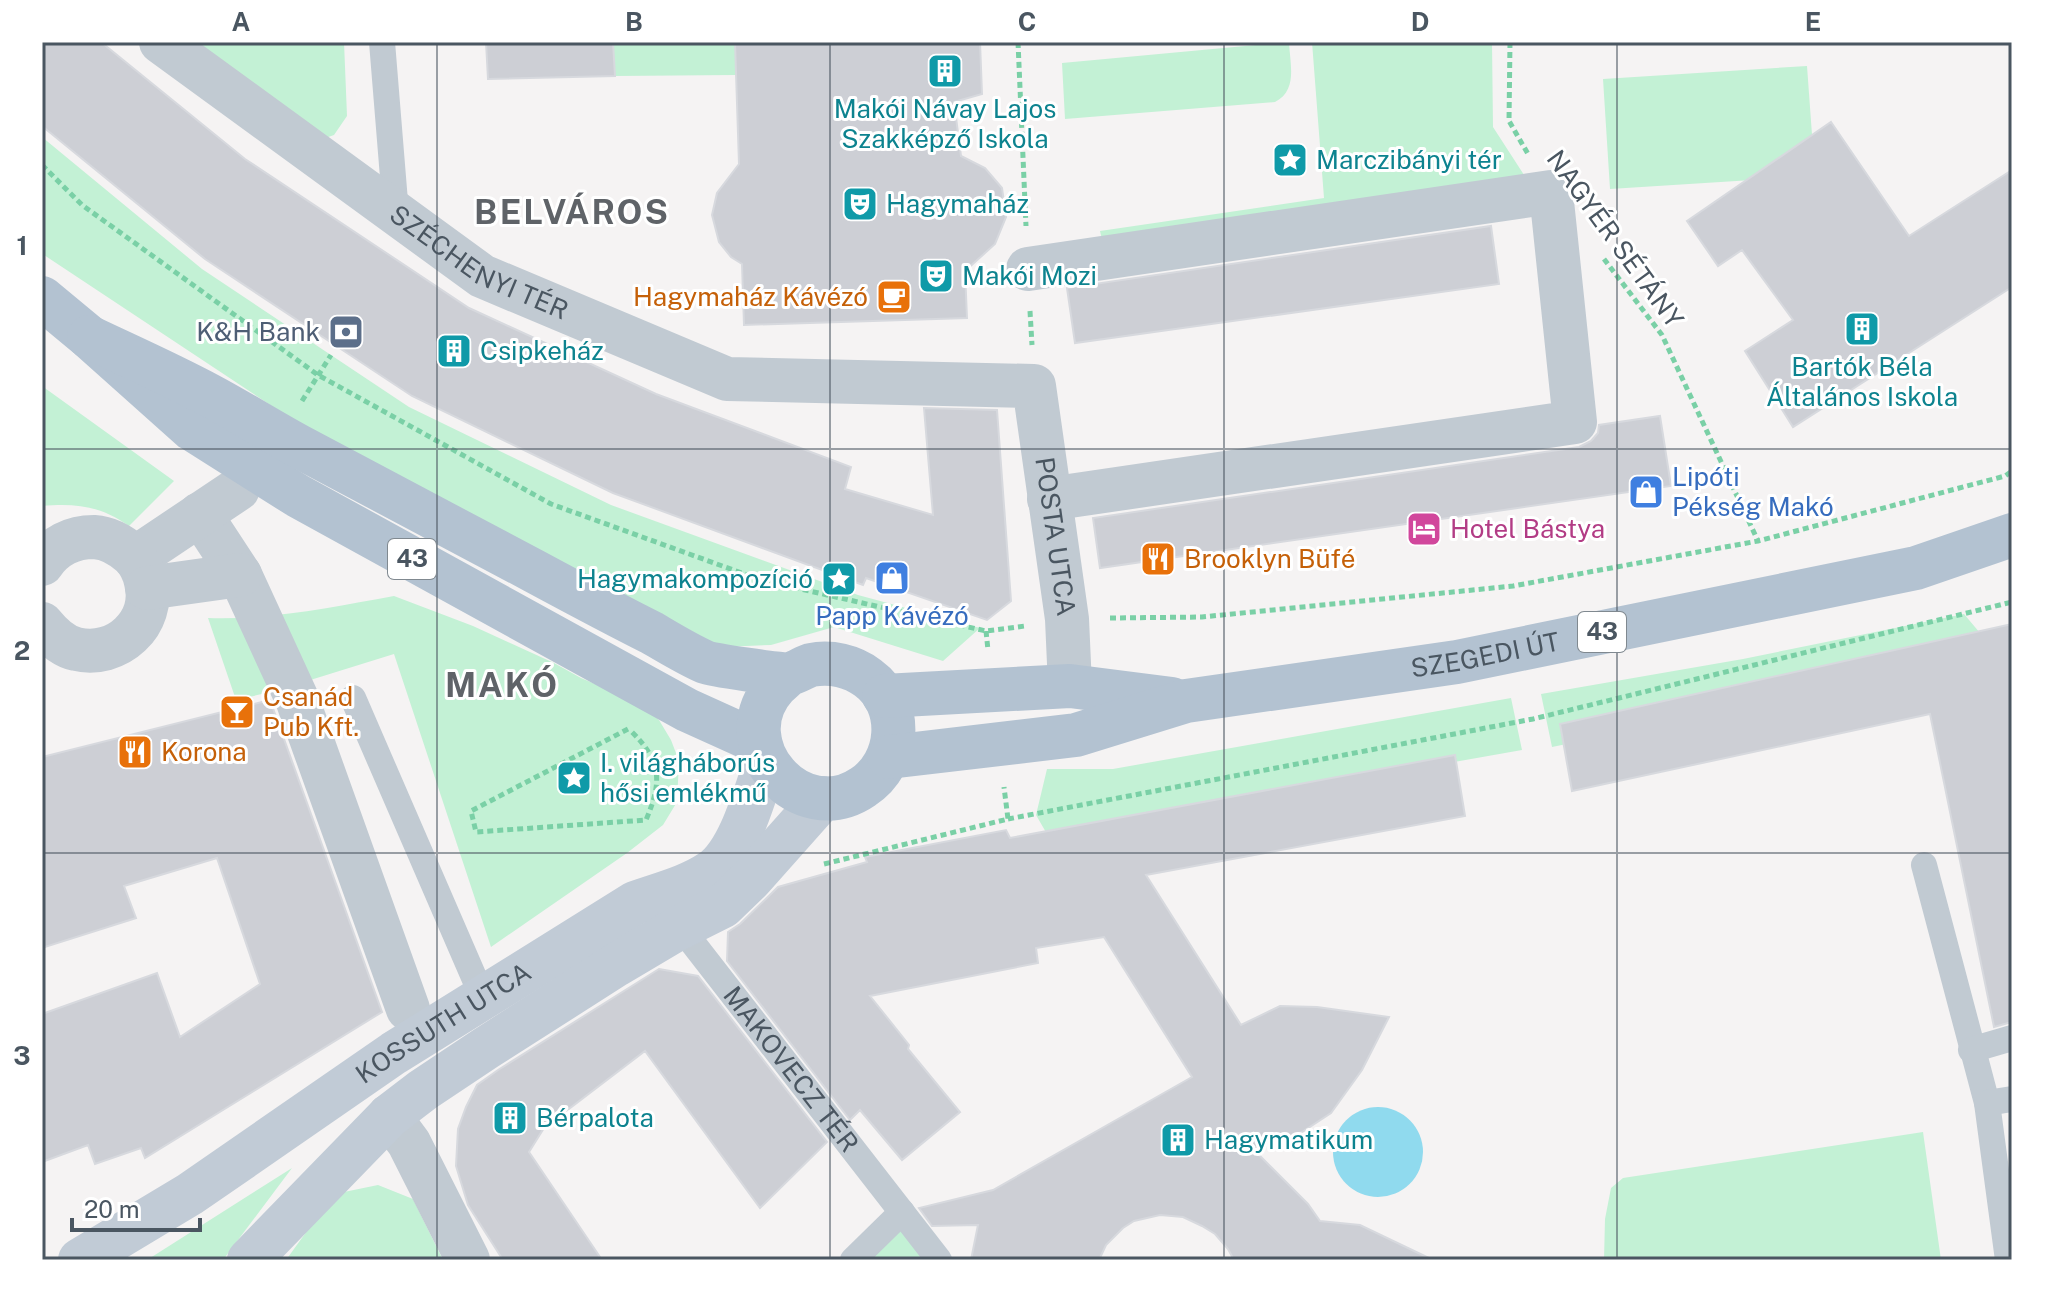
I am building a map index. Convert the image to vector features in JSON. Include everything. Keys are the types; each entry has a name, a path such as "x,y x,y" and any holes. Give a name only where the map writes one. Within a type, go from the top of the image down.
{"main road":[{"name":"43","path":"42,298 192,429 298,496 763,752 780,780 799,793 823,798"},
{"name":"43","path":"89,337 209,395 308,451 708,663 789,674 809,665 831,663 852,668 870,680 884,696 1070,686 1186,701"},
{"name":"SZEGEDI ÚT","path":"1186,701 1457,662 1916,568 2012,535"},
{"path":"763,752 759,723 764,704 775,687 789,674"},
{"path":"823,798 843,796 862,788 878,775 889,757 894,737 892,717 884,696"},
{"name":"43","path":"889,757 1076,735 1186,701"},
{"name":"KOSSUTH UTCA","path":"80,1260 190,1194 394,1053 635,903 672,891 713,871 737,842 763,752"},
{"name":"KOSSUTH UTCA","path":"249,1260 389,1116 486,1048 616,965 723,906 823,798"}],"street":[{"name":"SZÉCHENYI TÉR","path":"161,42 482,276 727,379 1034,386"},
{"path":"1028,269 1551,192 1575,422 1049,499"},
{"name":"POSTA UTCA","path":"1034,386 1067,619 1070,686"},
{"path":"141,573 200,514 238,489"},
{"path":"200,514 240,575 297,699 408,1009"},
{"path":"42,626 56,640 73,649 91,651 110,648 127,639 139,625 147,607 141,573 121,545 102,538 49,541"},
{"path":"141,573 240,575"},
{"path":"389,1116 409,1143 468,1260"}],"lane":[{"path":"382,42 396,214"},
{"path":"353,698 483,998"},
{"path":"1924,865 1971,1050 1999,1101 2008,1260"},
{"name":"MAKOVECZ TÉR","path":"675,930 692,942 939,1260"},
{"path":"1971,1050 2012,1038"},
{"path":"358,1078 389,1116"},
{"path":"853,1260 902,1212"}],"path":[{"path":"1018,42 1034,386"},
{"name":"NAGYÉR SÉTÁNY","path":"1510,42 1509,121 1551,192"},
{"path":"42,165 82,205 318,375 551,504 761,580 986,631"},
{"name":"NAGYÉR SÉTÁNY","path":"1598,252 1662,335 1758,541"},
{"path":"297,408 331,355"},
{"path":"1067,619 1202,617 1513,586 1758,541 2005,476 2012,471"},
{"path":"1008,819 1533,719 2012,602"},
{"path":"616,724 628,729 647,747 657,770 656,796 646,820 476,832 471,811 628,729"}],"green space":[{"path":"190,42 344,42 347,116 334,135 317,141"},
{"path":"613,42 853,42 736,75 615,76"},
{"path":"1289,42 1290,84 1275,102 1065,119 1062,63"},
{"path":"1312,42 1492,42 1493,127 1528,181 1104,248 1100,231 1324,198"},
{"path":"1807,66 1815,176 1610,189 1603,79"},
{"path":"42,137 202,269 409,407 611,505 858,595 980,628 943,661 834,627 771,645 721,647 290,418 44,255"},
{"path":"42,386 174,481 129,526 88,507 42,506"},
{"path":"394,596 473,626 640,703 659,720 679,761 677,802 663,825 491,947 394,654 236,700 208,618 278,615"},
{"path":"1964,614 1980,633 1972,661 1552,747 1541,694 1743,659"},
{"path":"1511,698 1522,750 1047,834 1036,815 1047,769 1113,769"},
{"path":"1923,1132 1941,1260 1604,1260 1605,1219 1611,1188 1623,1178"},
{"path":"292,1168 223,1260 147,1260"},
{"path":"378,1185 413,1199 443,1260 286,1260 320,1213 344,1192"},
{"path":"902,1212 939,1260 854,1260"}],"water":[{"path":"1378,1107 1403,1115 1415,1127 1423,1152 1415,1177 1403,1189 1378,1197 1353,1189 1341,1177 1333,1152 1341,1127 1353,1115"}],"building":[{"name":"Csipkeház","path":"42,42 101,42 245,159 469,308 656,394 851,467 845,489 933,515 924,408 997,410 1011,601 987,620 866,578 863,585 613,493 412,396 205,259 42,126"},
{"path":"486,42 613,42 615,76 488,79"},
{"name":"Hagymaház","path":"735,42 980,42 982,94 954,102 961,156 985,168 1002,188 1006,217 995,244 965,271 967,318 744,325 742,264 731,257 719,242 712,215 717,193 739,164"},
{"name":"Bartók Béla Általános Iskola","path":"1831,122 1909,236 2012,170 2012,287 1793,427 1745,351 1793,320 1742,250 1718,266 1687,221"},
{"path":"1491,226 1499,284 1075,343 1067,288"},
{"path":"1660,416 1671,486 1100,568 1093,518 1579,447 1591,441 1598,433 1599,425"},
{"path":"2012,624 2012,1022 1994,1027 1930,714 1572,791 1560,724"},
{"path":"270,700 382,1012 145,1158 141,1148 95,1164 88,1145 42,1162 42,1014 157,973 180,1037 260,984 217,858 124,886 136,918 42,948 42,757"},
{"path":"1455,755 1465,816 1146,875 1241,1025 1280,1006 1317,1007 1389,1017 1362,1070 1331,1113 1302,1132 1252,1148 1308,1204 1320,1221 1360,1225 1433,1260 1234,1260 1215,1234 1202,1226 1183,1217 1160,1215 1134,1221 1123,1228 1106,1245 1099,1260 971,1260 978,1225 932,1226 919,1208 993,1190 1192,1077 1104,937 1036,948 1038,963 870,996 909,1045 908,1049 960,1112 902,1160 860,1110 850,1120 727,961 728,932 778,887 867,862 865,857 1006,830 1010,838"},
{"name":"Bérpalota","path":"659,969 698,976 827,1142 760,1208 645,1051 544,1128 529,1152 602,1260 503,1260 468,1205 456,1166 458,1129 477,1085"}],"place":[{"name":"Makói Návay Lajos Szakképző Iskola","path":"945,71"},
{"name":"Marczibányi tér","path":"1290,160"},
{"name":"Hagymaház","path":"860,204"},
{"name":"Makói Mozi","path":"936,276"},
{"name":"Hagymaház Kávézó","path":"894,297"},
{"name":"Bartók Béla Általános Iskola","path":"1862,329"},
{"name":"K&H Bank","path":"346,332"},
{"name":"Csipkeház","path":"454,351"},
{"name":"Lipóti Pékség Makó","path":"1646,492"},
{"name":"Hotel Bástya","path":"1424,529"},
{"name":"Brooklyn Büfé","path":"1158,559"},
{"name":"Papp Kávézó","path":"892,578"},
{"name":"Hagymakompozíció","path":"839,579"},
{"name":"Csanád Pub Kft.","path":"237,712"},
{"name":"Korona","path":"135,752"},
{"name":"I. világháborús hősi emlékmű","path":"574,778"},
{"name":"Bérpalota","path":"510,1118"},
{"name":"Hagymatikum","path":"1178,1140"}],"district":[{"name":"BELVÁROS","path":"572,212"},
{"name":"MAKÓ","path":"502,685"}]}
